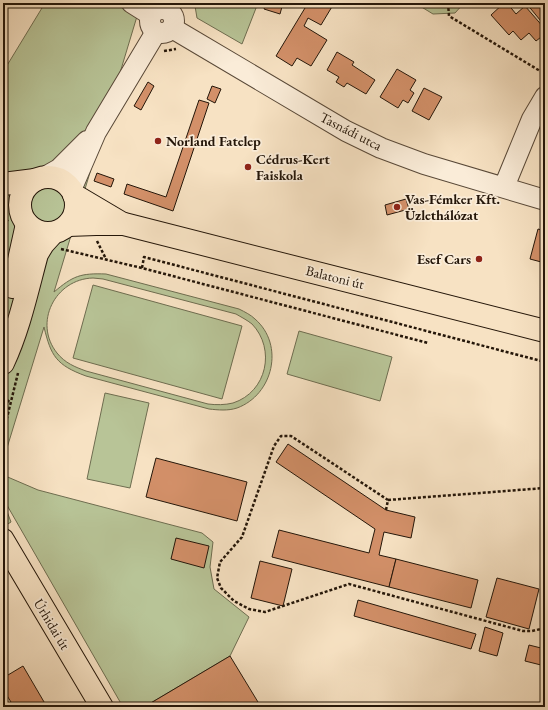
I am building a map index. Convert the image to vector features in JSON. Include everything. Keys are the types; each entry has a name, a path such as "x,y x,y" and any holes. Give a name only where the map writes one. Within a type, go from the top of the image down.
{"main road":[{"path":"3,184 51,177 66,184 73,192 76,203 76,211 73,219 58,235 43,244 37,254 19,321 10,349 3,363"},
{"path":"3,324 22,249 25,221 20,209 20,200 28,185 39,179"},
{"name":"Balatoni út","path":"73,192 124,224"},
{"path":"3,205 36,231 58,235"},
{"name":"Balatoni út","path":"58,235 96,224 124,224 545,331"},
{"name":"Úrhidai út","path":"3,540 102,707"}],"street":[{"name":"Tasnádi utca","path":"132,3 168,21 346,131 424,164 545,200"},
{"path":"39,179 59,169 96,132 168,21"},
{"path":"504,188 532,119 545,97"},
{"path":"73,192 96,132"}],"path":[{"path":"448,3 449,16 545,74"},
{"path":"161,51 176,50 168,21"},
{"path":"96,224 94,233 106,259"},
{"path":"58,235 106,259 428,343"},
{"path":"142,268 144,257 545,362"},
{"path":"3,397 11,402 3,434"},
{"path":"545,488 388,500 291,436 281,436 274,446 242,537 220,562 217,578 221,588 234,601 249,609 265,612 349,584 522,631 532,631 545,628"},
{"path":"386,510 388,500"}],"green space":[{"path":"45,3 141,3 54,292 66,282 77,277 90,274 106,274 246,312 255,319 264,330 270,342 272,355 271,368 266,381 259,392 249,402 234,409 209,409 86,376 68,368 56,358 49,345 44,327 3,461 3,246 5,238 3,231 3,72","holes":["93,278 103,279 236,314 252,324 264,345 266,357 264,369 254,390 245,397 233,403 220,405 208,404 86,371 67,362 57,353 50,341 47,329 48,316 52,305 59,294 68,286 80,280"]},
{"path":"197,3 258,3 242,44 197,18 195,6"},
{"path":"415,3 464,3 455,13 433,14"},
{"path":"93,285 242,326 222,399 73,358"},
{"path":"299,331 392,357 380,401 287,374"},
{"path":"105,393 149,403 130,488 87,479"},
{"path":"3,475 38,490 202,533 213,542 210,567 214,589 249,617 230,656 144,707 123,707 4,500"},
{"path":"3,501 11,522 3,527"}],"building":[{"path":"266,3 283,3 280,14 264,9"},
{"path":"308,3 330,3 333,5 321,25 308,18 304,26 327,40 311,66 297,58 292,66 276,56"},
{"path":"504,3 507,3 516,14 525,6 545,29 545,34 536,41 529,33 521,40 513,31 509,35 491,15"},
{"path":"526,3 545,3 545,26"},
{"path":"337,52 354,62 352,65 375,80 366,94 347,83 344,87 336,82 339,77 327,70"},
{"path":"397,69 416,80 410,90 414,93 408,103 403,100 398,108 380,97"},
{"path":"148,82 154,86 141,110 134,106"},
{"path":"212,86 221,89 215,103 207,99"},
{"path":"424,88 442,97 429,120 412,111"},
{"path":"199,100 209,103 173,211 124,194 127,184 166,197"},
{"path":"97,173 114,179 111,187 94,181"},
{"name":"Vas-Fémker Kft. Üzlethálózat","path":"406,199 409,209 387,215 385,205"},
{"path":"538,229 545,231 545,263 530,259"},
{"path":"288,444 386,510 415,517 411,538 384,532 379,555 396,559 389,587 272,557 279,530 369,553 375,529 276,462"},
{"path":"156,458 247,482 237,521 146,497"},
{"path":"176,538 209,546 204,568 171,559"},
{"path":"396,559 478,580 471,608 389,587"},
{"path":"260,561 292,569 283,606 251,598"},
{"path":"497,578 539,589 529,629 486,617"},
{"path":"358,600 476,634 471,649 354,616"},
{"path":"485,627 503,633 497,656 479,651"},
{"path":"529,645 545,649 545,666 525,661"},
{"path":"230,656 261,707 144,707"},
{"path":"23,666 47,707 14,707 3,689 3,678"}],"place":[{"name":"Norland Fatelep","path":"158,141"},
{"name":"Cédrus-Kert Faiskola","path":"248,167"},
{"name":"Vas-Fémker Kft. Üzlethálózat","path":"397,207"},
{"name":"Esef Cars","path":"479,259"}]}
